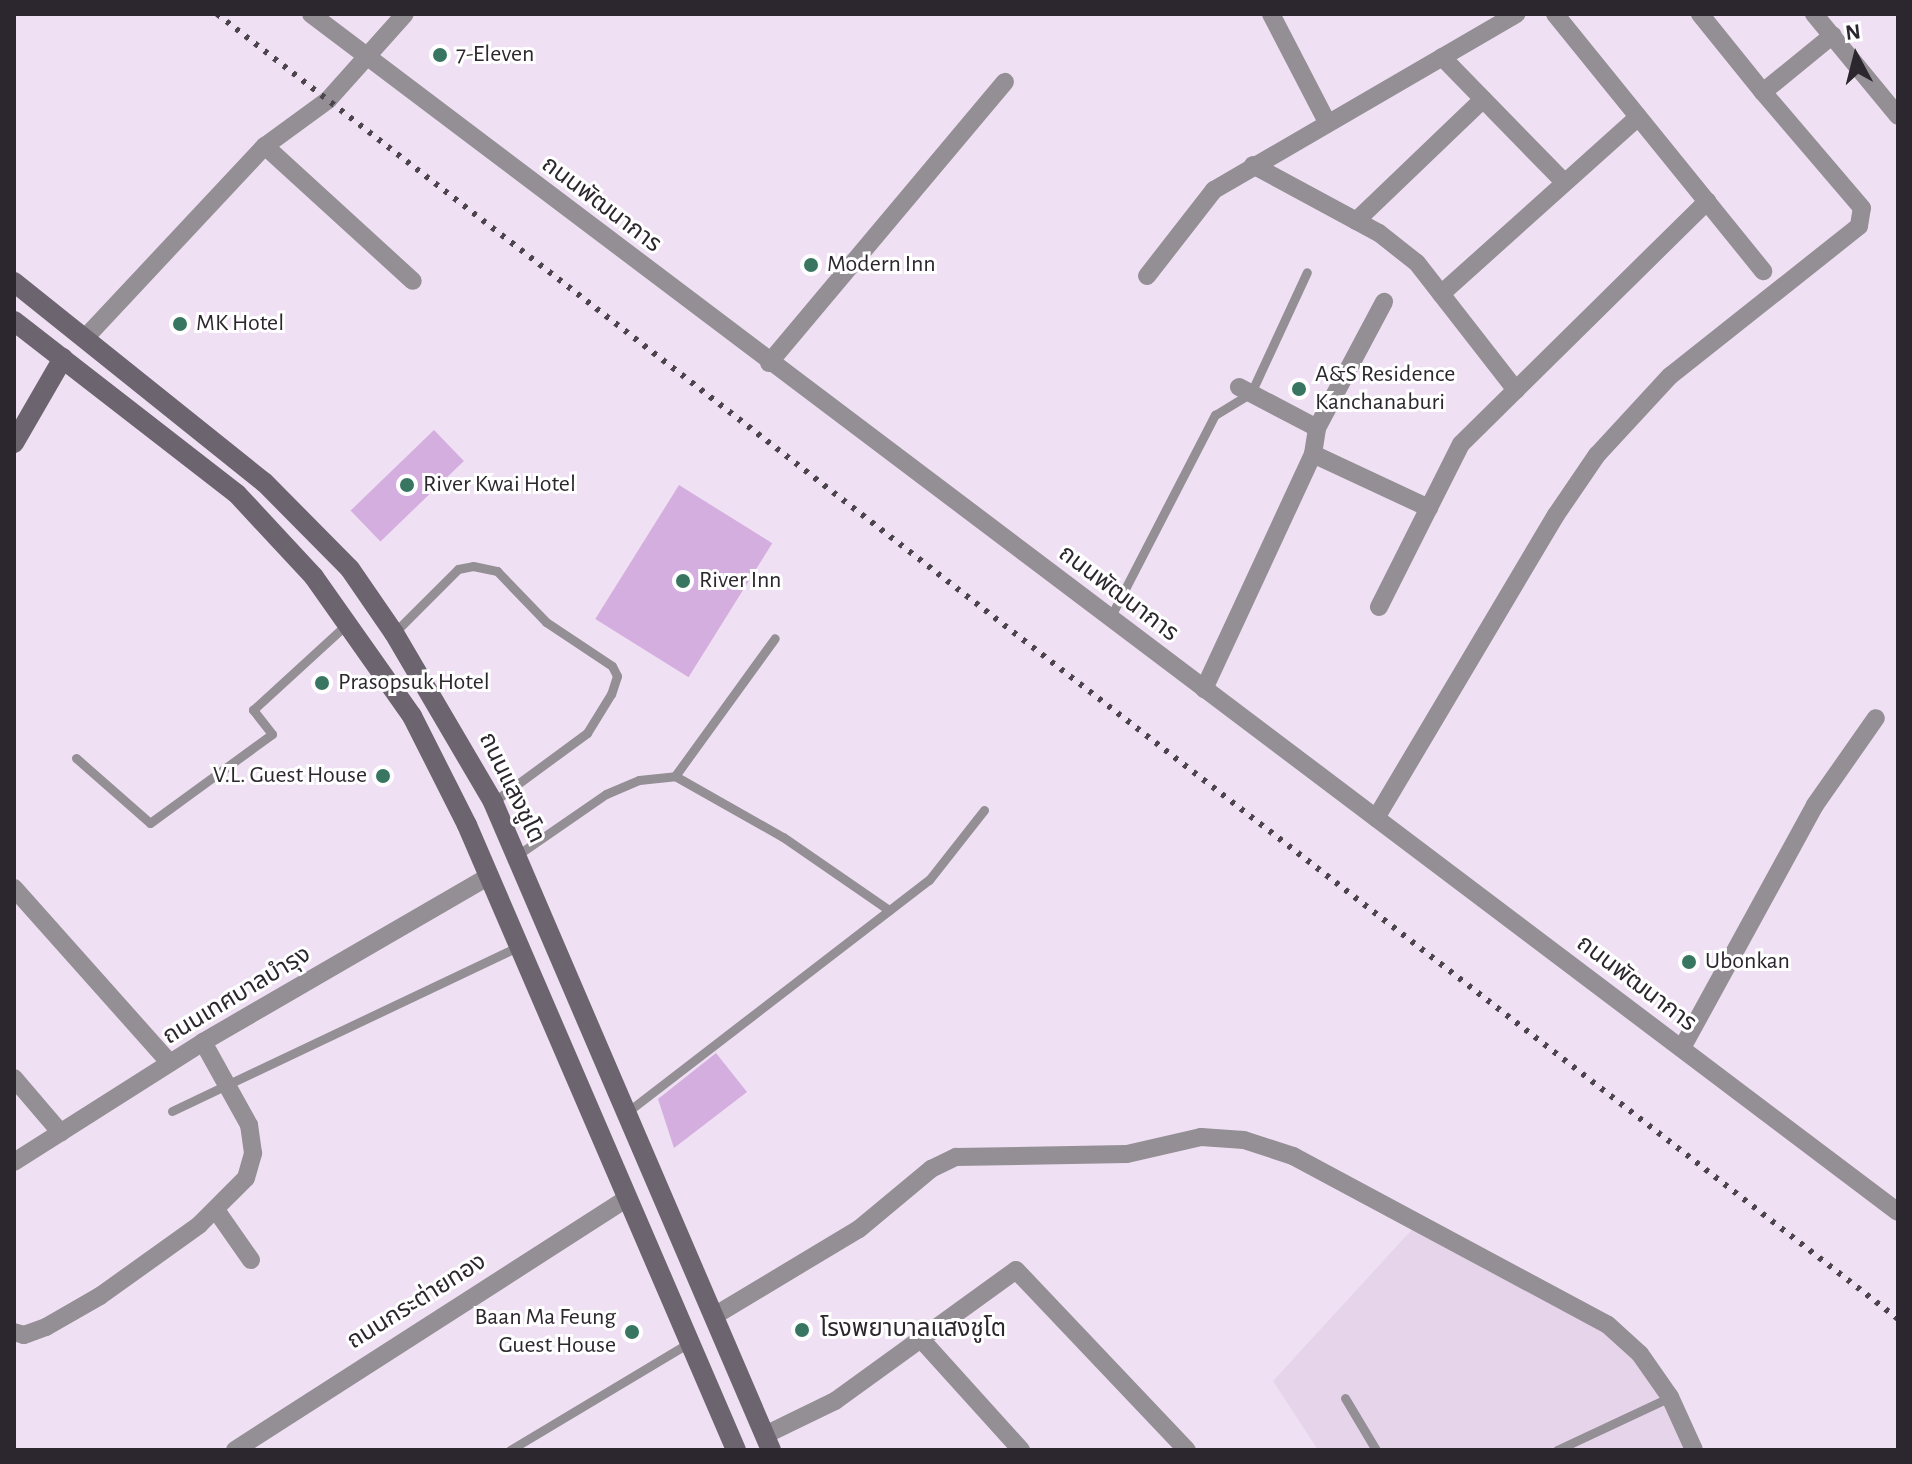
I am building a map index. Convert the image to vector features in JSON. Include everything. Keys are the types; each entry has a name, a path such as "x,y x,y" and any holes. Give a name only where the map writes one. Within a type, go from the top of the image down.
{"main road":[{"name":"ถนนแสงชูโต","path":"14,282 264,482 350,569 394,633 493,802 768,1443"},
{"path":"14,321 237,494 349,622 412,716 488,877 736,1450"},
{"path":"14,443 63,358"},
{"path":"369,649 394,633"}],"street":[{"name":"ถนนพัฒนาการ","path":"311,14 769,363 1898,1212"},
{"path":"86,337 265,146 328,100 405,14"},
{"path":"1271,14 1326,120"},
{"path":"1147,276 1214,190 1326,120 1516,14"},
{"path":"1555,14 1763,271"},
{"path":"1376,818 1556,515 1597,455 1670,376 1859,226 1862,208 1700,14"},
{"path":"1814,14 1898,116"},
{"path":"1763,92 1833,35"},
{"path":"1442,57 1563,181"},
{"path":"769,363 1005,82"},
{"path":"1356,221 1483,99"},
{"path":"1441,294 1563,181 1638,117"},
{"path":"265,146 413,281"},
{"path":"1253,165 1356,221 1417,263 1516,390"},
{"path":"1379,607 1461,444 1707,201"},
{"path":"1204,689 1313,454 1317,428 1384,302"},
{"path":"1245,390 1317,428"},
{"path":"1313,454 1429,508"},
{"path":"1682,1048 1815,805 1876,718"},
{"name":"ถนนเทศบาลบำรุง","path":"14,1162 203,1042 488,877"},
{"path":"14,888 170,1063"},
{"path":"14,1332 24,1335 46,1327 100,1296 236,1193 252,1162 249,1125 231,1087 203,1042"},
{"path":"14,1078 61,1133"},
{"path":"714,1316 859,1229 931,1169 956,1157 1127,1154 1201,1137 1244,1140 1293,1156 1608,1325 1640,1354 1670,1397 1694,1450"},
{"name":"ถนนกระต่ายทอง","path":"235,1450 626,1199"},
{"path":"216,1210 251,1260"},
{"path":"768,1443 835,1401 919,1337 1016,1270 1187,1450"},
{"path":"919,1337 1021,1450"}],"lane":[{"path":"1110,618 1215,415 1245,390 1307,272"},
{"path":"394,633 458,569 473,566 497,571 546,622 612,666 617,676 611,694 587,733 493,802"},
{"path":"76,758 150,823 272,734 253,710 349,622"},
{"path":"675,776 775,638"},
{"path":"516,856 606,794 639,780 675,776 783,837 889,910"},
{"path":"626,1113 939,869 984,810"},
{"path":"172,1111 231,1087 518,947"},
{"path":"510,1450 689,1343"},
{"path":"1557,1450 1670,1397"},
{"path":"1345,1398 1376,1450"}],"shaded area":[{"path":"1418,1223 1640,1354 1694,1450 1318,1450 1273,1381"}],"building":[{"name":"River Kwai Hotel","path":"434,430 464,461 380,542 351,511"},
{"name":"River Inn","path":"679,485 772,543 689,677 595,619"},
{"path":"716,1053 747,1092 674,1148 658,1099"}],"railway":[{"path":"217,14 1898,1319"}],"place":[{"name":"7-Eleven","path":"440,55"},
{"name":"Modern Inn","path":"811,265"},
{"name":"MK Hotel","path":"180,324"},
{"name":"A&S Residence Kanchanaburi","path":"1299,389"},
{"name":"River Kwai Hotel","path":"407,485"},
{"name":"River Inn","path":"683,581"},
{"name":"Prasopsuk Hotel","path":"322,683"},
{"name":"V.L. Guest House","path":"383,776"},
{"name":"Ubonkan","path":"1689,962"},
{"name":"โรงพยาบาลแสงชูโต","path":"802,1330"},
{"name":"Baan Ma Feung Guest House","path":"632,1332"}]}
